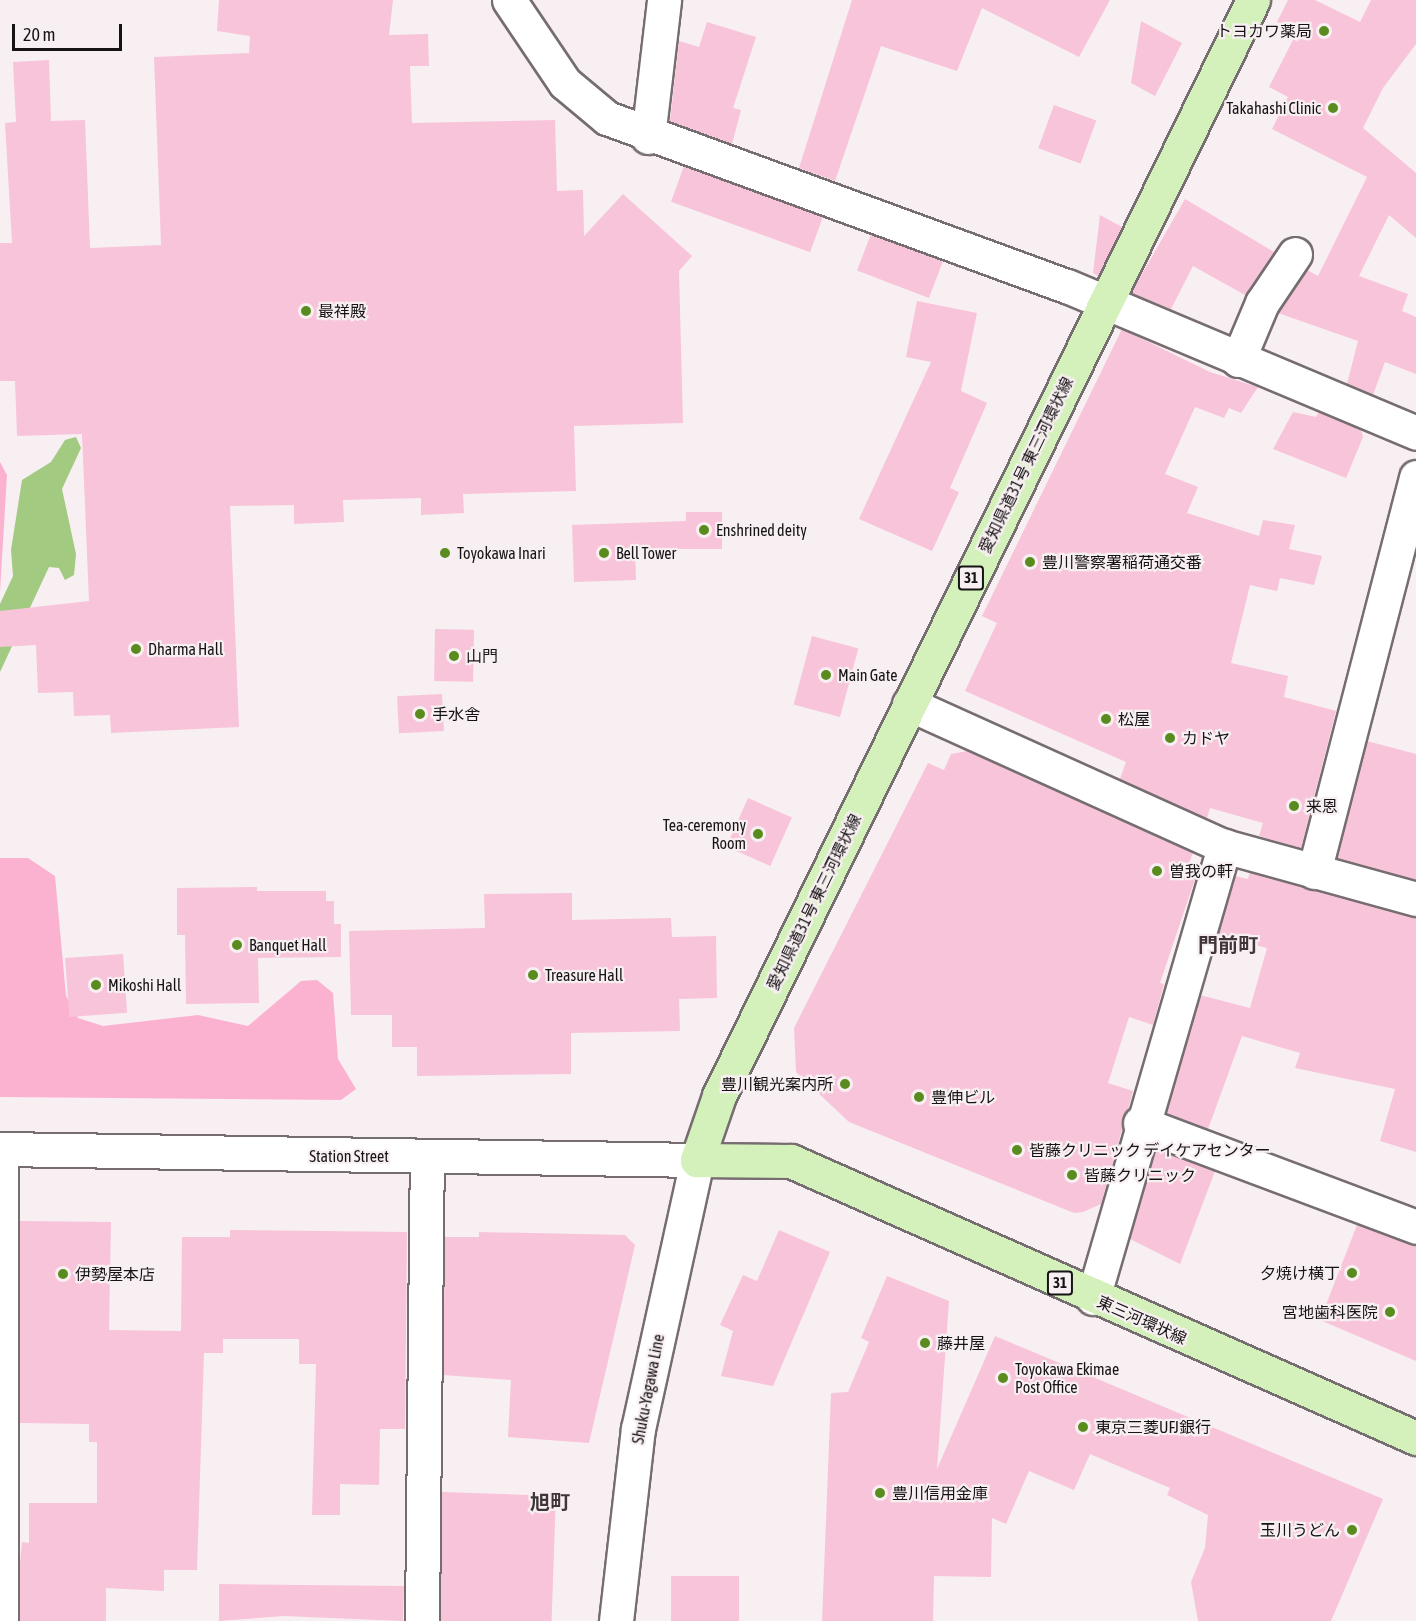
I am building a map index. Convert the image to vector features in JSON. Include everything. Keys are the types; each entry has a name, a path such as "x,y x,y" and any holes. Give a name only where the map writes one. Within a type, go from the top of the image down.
{"main road":[{"name":"愛知県道31号 東三河環状線","path":"697,1160 719,1095 1253,0"},
{"name":"東三河環状線","path":"697,1160 791,1161 1093,1298 1416,1438"}],"street":[{"path":"509,0 565,83 607,118 648,137 1067,286 1104,305 1416,432"},
{"path":"648,137 664,0"},
{"path":"1238,360 1262,303 1295,254"},
{"path":"1314,872 1416,477"},
{"path":"909,704 1224,846 1416,898"},
{"path":"1093,1298 1140,1123 1224,846"},
{"path":"1140,1123 1416,1227"},
{"path":"0,1149 1,1621"},
{"name":"Station Street","path":"0,1149 697,1160"},
{"path":"422,1621 427,1156"},
{"name":"Shuku-Yagawa Line","path":"616,1621 638,1429 697,1160"}],"shaded area":[{"path":"76,437 81,448 62,489 76,554 74,575 65,580 59,568 49,567 0,672 0,604 13,576 11,550 22,480 51,462 65,440"},
{"path":"0,462 7,475 0,592"},
{"path":"0,858 28,858 55,876 66,996 78,1018 103,1026 198,1015 248,1026 301,981 317,980 333,993 338,1059 356,1089 341,1100 0,1097"}],"building":[{"path":"219,0 393,0 389,35 428,34 429,66 410,66 412,123 555,120 557,191 583,190 584,236 623,194 692,256 679,271 683,423 574,426 576,491 463,494 464,513 421,515 421,498 343,500 344,522 294,524 294,505 230,506 239,727 111,733 110,715 74,716 73,692 38,693 36,645 0,647 0,611 89,601 82,434 17,436 15,381 0,381 0,243 12,243 5,123 16,122 13,62 49,60 51,121 85,120 90,248 161,245 154,57 249,53 250,36 217,31"},
{"path":"852,0 1110,0 1079,57 982,8 957,71 881,46 835,181 799,168"},
{"path":"1288,0 1315,0 1360,22 1371,0 1416,0 1416,44 1383,88 1363,128 1416,173 1416,238 1389,215 1359,276 1408,294 1402,311 1416,317 1416,374 1385,362 1373,395 1347,384 1358,341 1278,313 1307,270 1318,276 1367,177 1272,129 1288,97 1269,87 1297,32 1277,22"},
{"path":"1141,21 1182,43 1155,96 1131,83"},
{"path":"707,22 756,37 733,108 741,110 732,144 670,121 679,41 699,47"},
{"path":"1054,105 1096,120 1081,164 1038,148"},
{"path":"684,166 823,217 810,252 671,202"},
{"path":"1185,199 1274,252 1245,295 1193,266 1171,309 1131,293"},
{"path":"1100,215 1122,227 1098,276 1093,273"},
{"path":"871,234 943,262 929,298 857,270"},
{"path":"917,301 977,313 961,391 987,403 950,488 959,492 932,551 859,519 931,362 906,357"},
{"path":"1122,329 1210,372 1258,387 1241,413 1229,408 1224,418 1195,407 1165,474 1198,487 1187,513 1259,536 1263,520 1295,525 1289,549 1322,556 1314,585 1280,578 1277,591 1250,585 1231,663 1288,676 1284,697 1336,711 1301,848 1259,836 1263,823 1210,808 1207,818 1120,779 1126,762 965,691 997,623 982,616"},
{"path":"1293,412 1316,417 1319,412 1361,430 1363,437 1346,478 1273,449"},
{"path":"686,512 722,512 722,549 635,549 636,580 574,582 572,525 686,521"},
{"name":"山門","path":"435,629 474,630 473,682 434,681"},
{"name":"Main Gate","path":"812,636 858,648 840,717 794,705"},
{"name":"手水舎","path":"442,694 444,731 399,733 397,696"},
{"path":"1367,741 1416,754 1416,880 1337,858"},
{"path":"967,751 1193,853 1187,868 1198,870 1160,983 1164,984 1153,1025 1129,1017 1108,1083 1133,1091 1101,1204 1083,1212 1074,1213 849,1122 796,1072 794,1028 928,763 944,770 951,754"},
{"name":"Tea-ceremony Room","path":"748,798 792,818 770,866 726,846"},
{"path":"1250,872 1416,917 1416,1152 1380,1141 1395,1089 1295,1068 1300,1053 1242,1036 1208,1129 1166,1113 1200,995 1250,1008 1267,948 1217,936 1235,876 1248,879"},
{"path":"257,887 257,891 326,891 326,901 334,901 334,924 341,924 341,957 258,958 259,1003 186,1004 185,935 177,935 177,888"},
{"name":"Treasure Hall","path":"572,893 572,920 671,918 672,937 716,936 717,998 679,999 680,1031 571,1033 571,1074 417,1076 417,1047 392,1047 392,1015 351,1015 349,931 485,928 484,894"},
{"name":"Mikoshi Hall","path":"123,954 127,1013 69,1017 65,958"},
{"path":"1156,1149 1215,1171 1180,1264 1130,1239"},
{"path":"20,1221 111,1222 109,1330 181,1331 182,1237 230,1237 230,1230 407,1232 405,1429 380,1429 379,1485 340,1484 340,1515 312,1515 316,1364 299,1364 299,1339 223,1339 223,1353 204,1353 197,1570 164,1570 164,1591 106,1588 106,1621 20,1621 20,1563 22,1542 29,1543 29,1503 97,1503 97,1442 89,1442 89,1424 20,1423"},
{"path":"1357,1225 1416,1245 1416,1361 1320,1320"},
{"path":"779,1230 830,1252 773,1386 721,1376 733,1331 720,1325 743,1275 757,1281"},
{"path":"479,1232 625,1235 635,1245 589,1443 508,1437 511,1380 443,1375 445,1237 479,1237"},
{"path":"887,1276 949,1301 937,1469 995,1336 1383,1499 1331,1621 1198,1621 1191,1582 1205,1548 1208,1515 1167,1495 1170,1488 1090,1454 1074,1490 1029,1471 1006,1524 992,1518 991,1577 934,1576 933,1621 822,1621 831,1393 848,1392 869,1342 861,1338"},
{"path":"442,1492 556,1496 552,1621 437,1621"},
{"path":"671,1576 739,1576 739,1621 671,1621"},
{"path":"219,1584 404,1586 403,1621 284,1616 219,1621"}],"place":[{"name":"トヨカワ薬局","path":"1324,31"},
{"name":"Takahashi Clinic","path":"1333,108"},
{"name":"最祥殿","path":"306,311"},
{"name":"Enshrined deity","path":"704,530"},
{"name":"Toyokawa Inari","path":"445,553"},
{"name":"Bell Tower","path":"604,553"},
{"name":"豊川警察署稲荷通交番","path":"1030,562"},
{"name":"Dharma Hall","path":"136,649"},
{"name":"山門","path":"454,656"},
{"name":"Main Gate","path":"826,675"},
{"name":"手水舎","path":"420,714"},
{"name":"松屋","path":"1106,719"},
{"name":"カドヤ","path":"1170,738"},
{"name":"来恩","path":"1294,806"},
{"name":"Tea-ceremony Room","path":"758,834"},
{"name":"曽我の軒","path":"1157,871"},
{"name":"Banquet Hall","path":"237,945"},
{"name":"Treasure Hall","path":"533,975"},
{"name":"Mikoshi Hall","path":"96,985"},
{"name":"豊川観光案内所","path":"845,1084"},
{"name":"豊伸ビル","path":"919,1097"},
{"name":"皆藤クリニック デイケアセンター","path":"1017,1150"},
{"name":"皆藤クリニック","path":"1072,1175"},
{"name":"夕焼け横丁","path":"1352,1273"},
{"name":"伊勢屋本店","path":"63,1274"},
{"name":"宮地歯科医院","path":"1390,1312"},
{"name":"藤井屋","path":"925,1343"},
{"name":"Toyokawa Ekimae Post Office","path":"1003,1378"},
{"name":"東京三菱UFJ銀行","path":"1083,1427"},
{"name":"豊川信用金庫","path":"880,1493"},
{"name":"玉川うどん","path":"1352,1530"}],"district":[{"name":"門前町","path":"1228,944"},
{"name":"旭町","path":"550,1501"}]}
